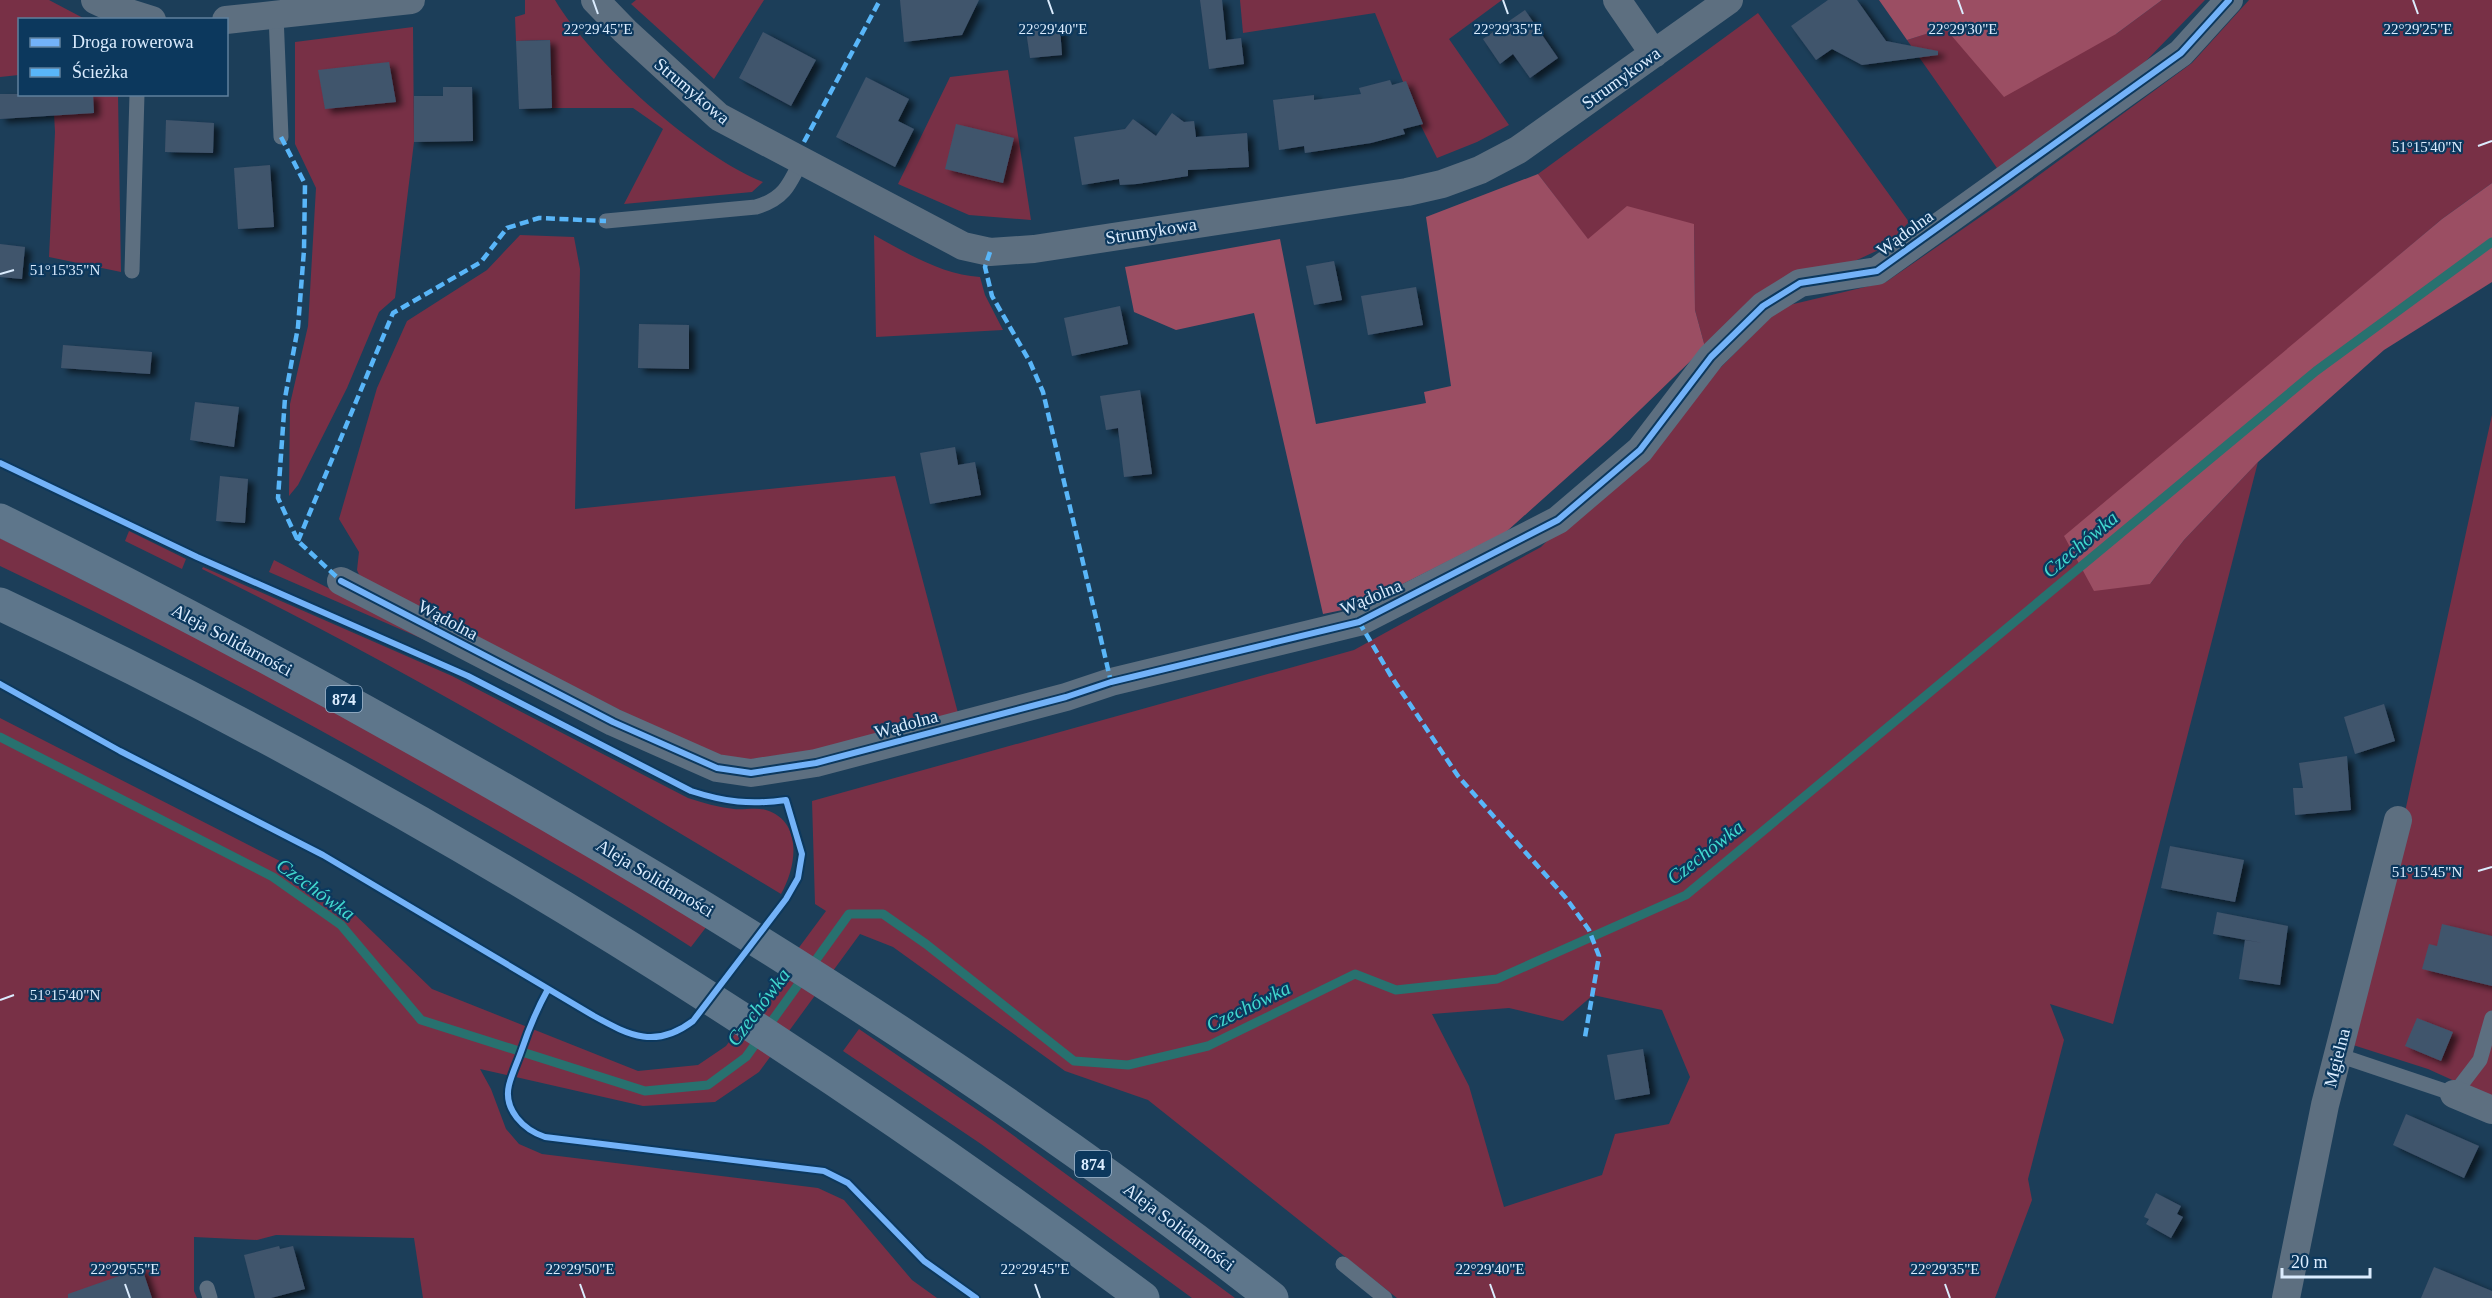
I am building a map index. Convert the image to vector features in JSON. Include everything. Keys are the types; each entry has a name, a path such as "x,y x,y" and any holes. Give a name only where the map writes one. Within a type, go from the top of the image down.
{"main road":[{"name":"Aleja Solidarności","path":"0,520 92,566 414,737 680,892 908,1036 1120,1184 1272,1298"},
{"path":"0,604 241,724 446,838 644,956 853,1092 975,1175 1143,1298"}],"street":[{"path":"95,0 141,18"},
{"path":"228,20 411,0"},
{"name":"Strumykowa","path":"595,0 625,32 719,117 963,246 990,252 1012,252 1407,192 1442,184 1480,170 1518,150 1729,0"},
{"path":"1617,0 1654,54"},
{"name":"Wądolna","path":"341,581 623,727 717,768 751,773 816,763 1066,697 1111,682 1359,622 1558,520 1640,450 1711,357 1763,306 1800,283 1877,271 2181,53 2229,0"},
{"name":"Mgielna","path":"2286,1298 2325,1105 2398,819"},
{"path":"2454,1094 2492,1110"}],"lane":[{"path":"276,15 281,137"},
{"path":"132,271 137,96"},
{"path":"606,221 756,207 773,202 785,191 801,161"},
{"path":"2338,1056 2454,1094 2480,1060 2492,1018"},
{"path":"1343,1264 1385,1298"}],"shaded area":[{"path":"0,0 49,0 83,18 18,18 18,75 0,77"},
{"path":"525,0 555,0 594,51 648,104 707,151 763,182 752,192 624,204 663,129 633,108 552,108 550,40 516,41 515,17 525,14"},
{"path":"636,0 764,0 714,79 631,4"},
{"path":"1240,0 1502,0 1449,39 1509,125 1477,142 1437,158 1421,126 1375,13 1243,33"},
{"path":"1879,0 2162,0 2116,34 2004,97 1945,28 1907,40"},
{"path":"2162,0 2205,0 2142,65 1999,171 1907,40 1944,28 2116,34"},
{"path":"2249,0 2492,0 2492,183 2442,219 2248,383 2150,584 2184,540 2258,462 2113,1024 2050,1004 2064,1040 2028,1179 2032,1200 1995,1298 1397,1298 1148,1100 1065,1071 893,947 860,934 759,1072 715,1102 643,1106 480,1069 491,1089 506,1129 519,1144 542,1154 818,1188 844,1200 912,1280 937,1298 423,1298 414,1238 276,1235 257,1240 194,1237 194,1291 197,1298 0,1298 0,718 280,861 350,910 432,989 638,1071 698,1065 726,1046 826,911 815,904 812,801 1354,650 1541,547 1781,307 1886,282 2012,195 2192,63","holes":["1593,995 1662,1010 1690,1077 1669,1124 1615,1134 1602,1175 1504,1207 1469,1086 1432,1014 1509,1008 1563,1021"]},
{"path":"1758,13 1909,222 1885,247 1844,266 1705,347 1695,310 1694,224 1588,240 1538,174"},
{"path":"413,27 414,142 395,298 379,312 347,388 298,485 289,496 290,404 308,326 316,188 295,144 295,42"},
{"path":"1008,70 1031,220 969,215 898,184 950,77"},
{"path":"53,96 118,96 121,272 49,257 55,132"},
{"path":"1538,174 1588,239 1627,206 1694,224 1695,310 1705,347 1610,439 1506,532 1357,607 1323,614 1254,313 1176,330 1134,312 1125,267 1280,239 1316,424 1426,403 1424,392 1451,386 1426,217"},
{"path":"2492,183 2492,282 2384,350 2258,462 2184,540 2150,584 2094,591 2064,536 2442,219"},
{"path":"520,235 574,237 580,269 575,509 895,476 958,713 821,749 739,761 669,735 361,579 357,570 359,552 339,519 377,388 407,321 487,270"},
{"path":"874,235 939,268 980,277 985,295 1003,330 876,337"},
{"path":"2492,415 2492,1098 2428,1069 2353,1045"},
{"path":"129,531 186,559 182,569 125,541"},
{"path":"0,538 418,754 707,926 691,947 577,877 348,746 175,653 0,566"},
{"path":"274,560 448,650 269,572"},
{"path":"203,567 452,676 688,798 728,808 762,809 778,816 791,835 793,847 790,872 781,894 638,808 423,684 202,569"},
{"path":"859,1029 995,1122 1235,1298 1192,1298 981,1144 843,1051"}],"building":[{"path":"900,0 979,0 962,35 904,42"},
{"path":"1200,0 1222,0 1226,40 1241,38 1244,64 1209,69"},
{"path":"1828,0 1857,0 1886,41 1938,51 1938,55 1862,65 1832,49 1816,60 1791,26"},
{"path":"1525,10 1558,58 1530,78 1513,54 1500,64 1483,39"},
{"path":"1060,27 1062,55 1030,58 1026,31"},
{"path":"763,32 816,60 791,106 739,78"},
{"path":"550,40 552,108 519,109 516,41"},
{"path":"389,62 396,102 325,109 318,70"},
{"path":"866,77 909,99 898,121 914,129 895,167 836,137"},
{"path":"1390,80 1392,85 1406,81 1423,124 1403,129 1405,134 1371,143 1305,153 1304,146 1279,150 1273,100 1314,95 1314,100 1361,94 1359,88"},
{"path":"443,87 472,87 473,141 414,142 414,96 443,96"},
{"path":"0,94 93,96 94,113 0,119"},
{"path":"1172,113 1184,122 1194,121 1196,137 1247,133 1249,167 1188,170 1188,176 1137,184 1120,185 1119,179 1082,185 1074,137 1125,129 1133,119 1156,136"},
{"path":"166,120 214,123 213,153 165,152"},
{"path":"956,124 1014,138 1003,183 945,169"},
{"path":"270,165 274,227 238,229 234,168"},
{"path":"0,244 25,247 22,279 0,277"},
{"path":"1334,261 1342,300 1314,305 1306,266"},
{"path":"1416,287 1423,325 1368,335 1361,296"},
{"path":"1120,306 1128,344 1072,356 1064,318"},
{"path":"639,324 689,325 689,369 638,368"},
{"path":"63,345 152,352 150,374 61,368"},
{"path":"1140,390 1152,474 1124,477 1118,428 1106,430 1100,396"},
{"path":"195,402 239,407 234,447 190,440"},
{"path":"955,447 958,465 975,462 981,495 930,504 920,453"},
{"path":"220,476 248,479 245,523 216,521"},
{"path":"2384,704 2395,741 2355,754 2344,717"},
{"path":"2347,756 2351,810 2295,815 2293,788 2303,788 2299,763"},
{"path":"2170,846 2244,860 2235,902 2161,888"},
{"path":"2217,912 2288,926 2280,985 2239,979 2245,940 2263,943 2213,934"},
{"path":"2442,924 2492,936 2492,986 2422,969 2429,944 2437,946"},
{"path":"2417,1018 2453,1032 2441,1061 2405,1046"},
{"path":"1643,1049 1650,1094 1615,1100 1607,1055"},
{"path":"2406,1114 2479,1146 2464,1178 2393,1145"},
{"path":"2156,1193 2181,1206 2177,1214 2183,1217 2171,1238 2146,1224 2149,1219 2144,1217"},
{"path":"279,1246 280,1249 293,1246 305,1289 271,1298 255,1298 244,1255"},
{"path":"2434,1267 2492,1291 2492,1298 2421,1298"},
{"path":"142,1268 152,1298 68,1298 68,1294"}],"waterway":[{"name":"Czechówka","path":"0,737 273,877 341,925 421,1020 645,1091 708,1085 746,1057 849,914 883,914 926,944 1074,1061 1128,1065 1208,1046 1355,974 1396,990 1497,979 1686,895 2316,371 2492,242"}],"marked path":[{"path":"804,142 880,0"},
{"path":"281,137 305,184 304,250 298,327 285,398 278,498 298,541 341,581"},
{"path":"298,541 393,313 481,262 507,228 539,218 606,221"},
{"path":"990,252 985,267 992,296 1030,362 1043,392 1111,682"},
{"path":"1359,622 1391,676 1458,776 1566,898 1589,930 1599,956 1585,1037"}],"cycle path":[{"path":"341,581 613,722 717,768 751,773 816,763 1066,697 1111,682 1359,622 1558,520 1640,450 1711,357 1763,306 1800,283 1877,271 2181,53 2229,0"},
{"path":"0,463 197,557 468,676 691,791 738,802 786,800 802,854 798,878 786,899 693,1021 667,1035 655,1037 631,1034 594,1016 323,855 120,751 0,684"},
{"path":"548,989 530,1026 509,1085 509,1103 512,1111 523,1124 545,1137 824,1171 848,1183 924,1261 976,1298"}]}
